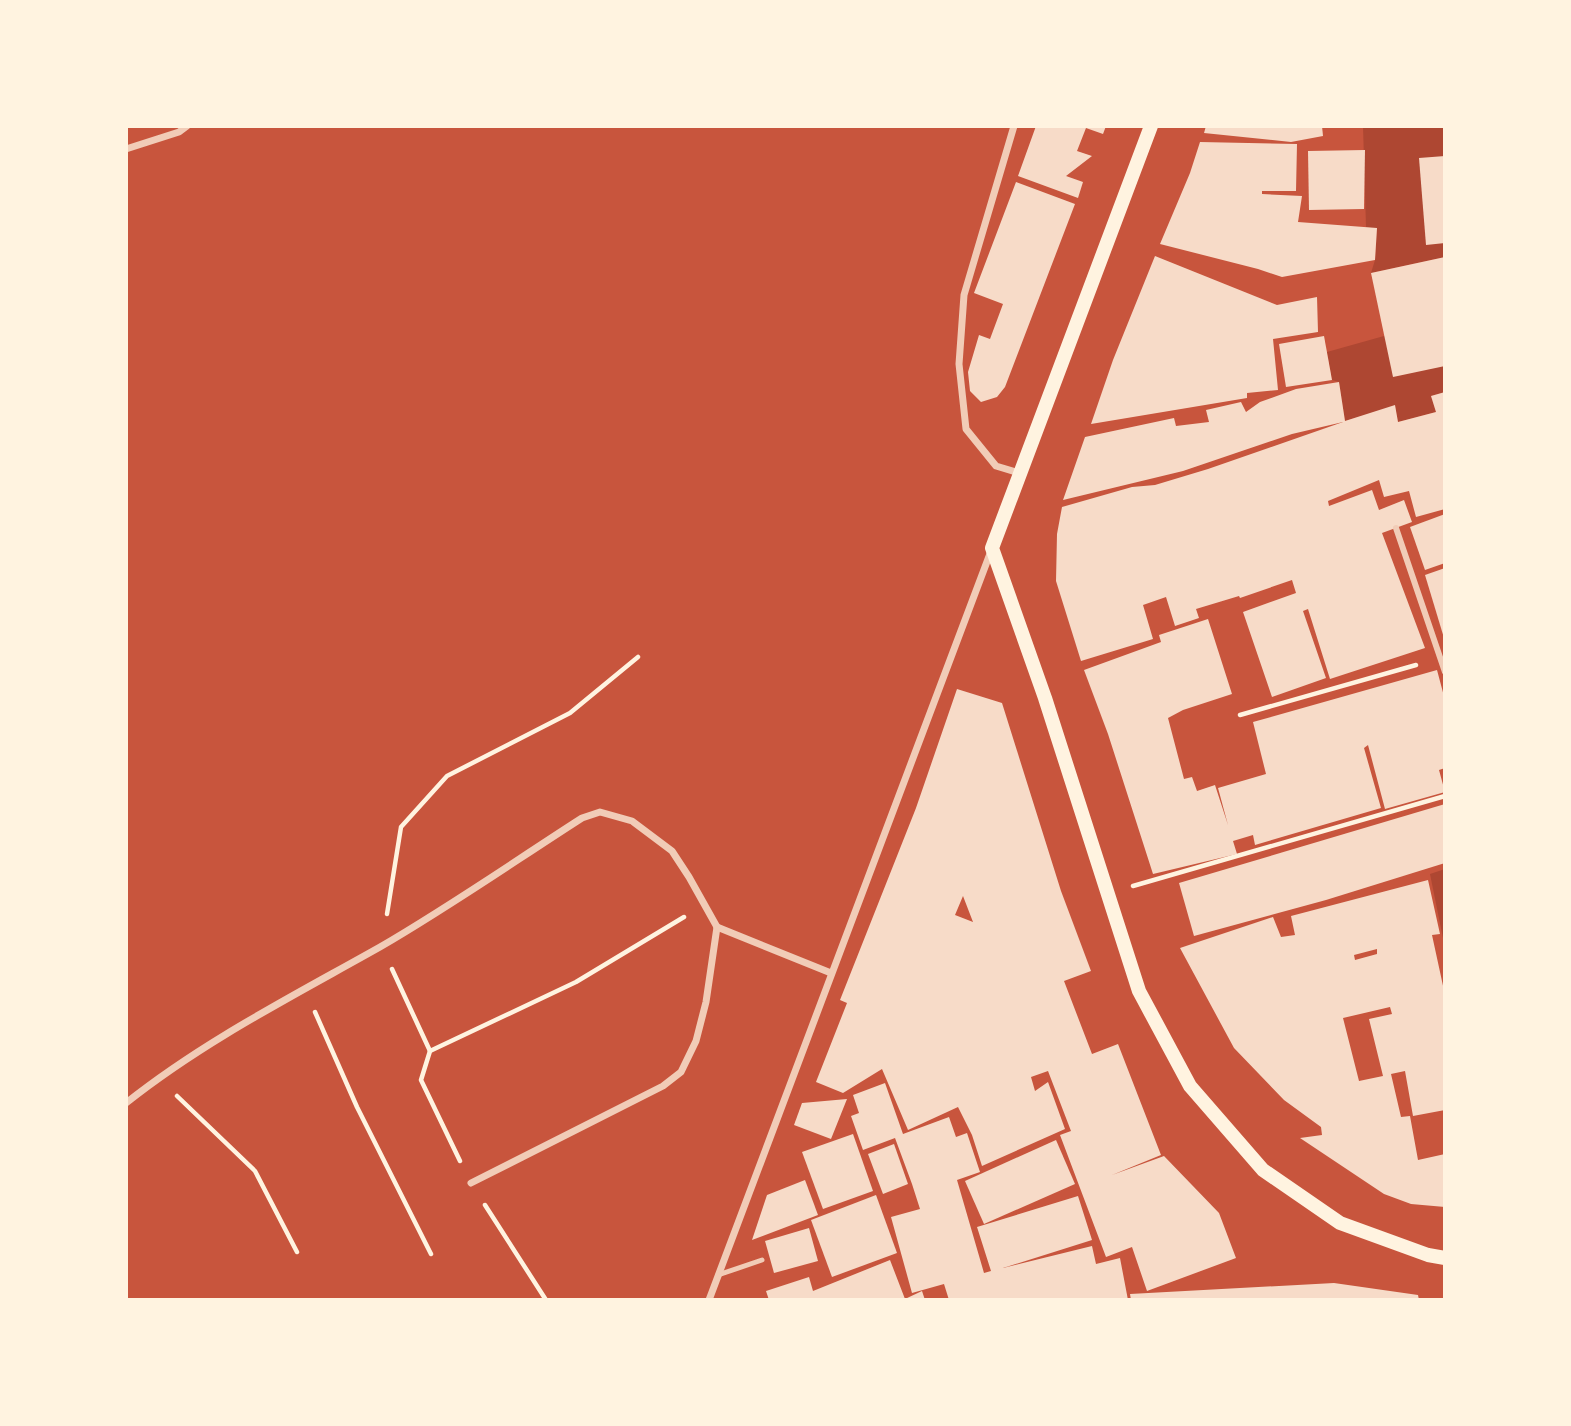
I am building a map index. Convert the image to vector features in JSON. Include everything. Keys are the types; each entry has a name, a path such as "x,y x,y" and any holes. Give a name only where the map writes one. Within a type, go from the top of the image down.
{"main road":[{"path":"1151,126 992,548 1045,698 1139,991 1190,1086 1263,1170 1340,1223 1428,1255 1445,1258"}],"street":[{"path":"126,149 179,132 187,126"},
{"path":"1014,126 964,295 959,364 966,429 996,466 1019,473"},
{"path":"1396,528 1445,672"},
{"path":"709,1300 992,548"},
{"path":"126,1103 159,1077 304,988 382,946 582,818 600,813 632,821 672,851 716,928 713,961 696,1041 681,1072 663,1086 471,1183"},
{"path":"716,928 831,972"}],"lane":[{"path":"718,1275 762,1260"}],"path":[{"path":"547,1300 471,1183 421,1080 430,1051 382,946 401,827 447,776 570,713 638,657"},
{"path":"1240,715 1440,658"},
{"path":"1108,894 1445,796"},
{"path":"430,1051 576,982 703,906"},
{"path":"304,988 358,1107 431,1254"},
{"path":"159,1077 255,1171 297,1252"}],"shaded area":[{"path":"1363,126 1445,126 1445,257 1371,273 1375,260 1377,229 1366,227"},
{"path":"1384,336 1445,365 1445,392 1431,396 1436,412 1398,422 1395,406 1345,421 1339,382 1332,380 1327,352"},
{"path":"1445,869 1445,948 1430,874"}],"building":[{"path":"1036,126 1106,126 1103,134 1086,128 1077,151 1092,156 1066,176 1083,182 1078,198 1018,176"},
{"path":"1206,126 1322,126 1323,136 1291,142 1204,133"},
{"path":"1200,142 1297,144 1296,191 1262,191 1262,194 1302,196 1298,222 1377,228 1375,260 1282,277 1160,244"},
{"path":"1365,150 1364,209 1309,210 1308,151"},
{"path":"1445,156 1445,243 1426,245 1419,158"},
{"path":"1016,182 1075,204 1005,387 997,397 981,402 970,391 968,372 979,335 990,339 1003,304 974,293"},
{"path":"1155,256 1277,305 1317,297 1318,332 1273,339 1278,390 1247,393 1247,398 1091,424 1113,360"},
{"path":"1445,257 1445,366 1393,377 1371,273"},
{"path":"1324,336 1332,380 1286,387 1279,344"},
{"path":"1339,382 1345,421 1395,405 1398,422 1436,412 1431,396 1445,392 1445,509 1416,517 1409,491 1384,497 1379,480 1328,501 1329,506 1372,490 1379,510 1404,500 1412,522 1382,533 1425,648 1330,679 1308,609 1303,611 1326,678 1272,697 1243,612 1296,593 1292,580 1240,598 1239,596 1196,609 1199,618 1175,626 1166,597 1143,605 1153,639 1081,661 1056,581 1057,534 1062,507 1132,487 1155,485 1208,469 1343,422 1292,434 1183,471 1063,500 1085,437 1174,418 1176,426 1209,422 1206,410 1241,402 1246,412 1260,402 1296,389"},
{"path":"1445,514 1445,563 1425,570 1410,527"},
{"path":"1445,568 1445,638 1444,638 1425,575"},
{"path":"1208,619 1232,694 1183,710 1168,718 1184,779 1192,777 1197,791 1215,785 1228,825 1218,788 1266,774 1253,722 1437,670 1445,700 1445,768 1439,770 1445,792 1385,809 1368,745 1364,748 1381,808 1255,845 1253,835 1233,841 1237,854 1153,874 1108,734 1084,670 1161,642 1159,635"},
{"path":"957,689 1002,703 1061,891 1091,971 1064,981 1092,1054 1118,1044 1161,1155 1112,1175 1164,1156 1219,1213 1236,1258 1147,1291 1132,1247 1106,1257 1060,1135 1071,1131 1048,1071 1031,1077 1035,1091 1048,1082 1065,1129 982,1166 972,1135 958,1107 908,1130 882,1069 843,1093 816,1082 847,1003 840,1000 916,808","holes":["963,896 973,922 955,915"]},
{"path":"1445,804 1445,863 1326,900 1194,936 1179,883"},
{"path":"1428,880 1440,934 1432,935 1445,995 1445,1110 1413,1116 1405,1071 1391,1074 1401,1117 1410,1116 1418,1160 1445,1154 1445,1207 1411,1204 1384,1194 1300,1138 1322,1135 1321,1127 1284,1100 1234,1048 1180,948 1273,917 1281,937 1295,935 1291,916","holes":["1377,949 1377,954 1355,960 1354,955","1390,1007 1392,1014 1369,1019 1383,1076 1359,1081 1343,1018"]},
{"path":"885,1083 903,1134 949,1117 956,1137 967,1133 980,1172 957,1180 984,1273 991,1271 977,1227 1078,1196 1092,1240 1003,1268 1092,1246 1096,1264 1120,1258 1128,1300 949,1300 944,1284 912,1293 891,1217 920,1209 912,1184 895,1138 863,1150 851,1116 859,1113 853,1095"},
{"path":"847,1099 831,1139 794,1125 802,1103"},
{"path":"853,1134 873,1191 823,1209 802,1152"},
{"path":"1056,1140 1075,1184 984,1224 965,1181"},
{"path":"894,1144 908,1184 883,1194 868,1154"},
{"path":"805,1180 818,1215 752,1240 767,1195"},
{"path":"876,1195 897,1253 832,1277 811,1220"},
{"path":"809,1228 818,1261 774,1273 765,1241"},
{"path":"890,1260 905,1299 922,1291 925,1300 769,1300 766,1291 809,1277 813,1291"},
{"path":"1334,1283 1418,1295 1419,1300 1131,1300 1130,1294"}]}
